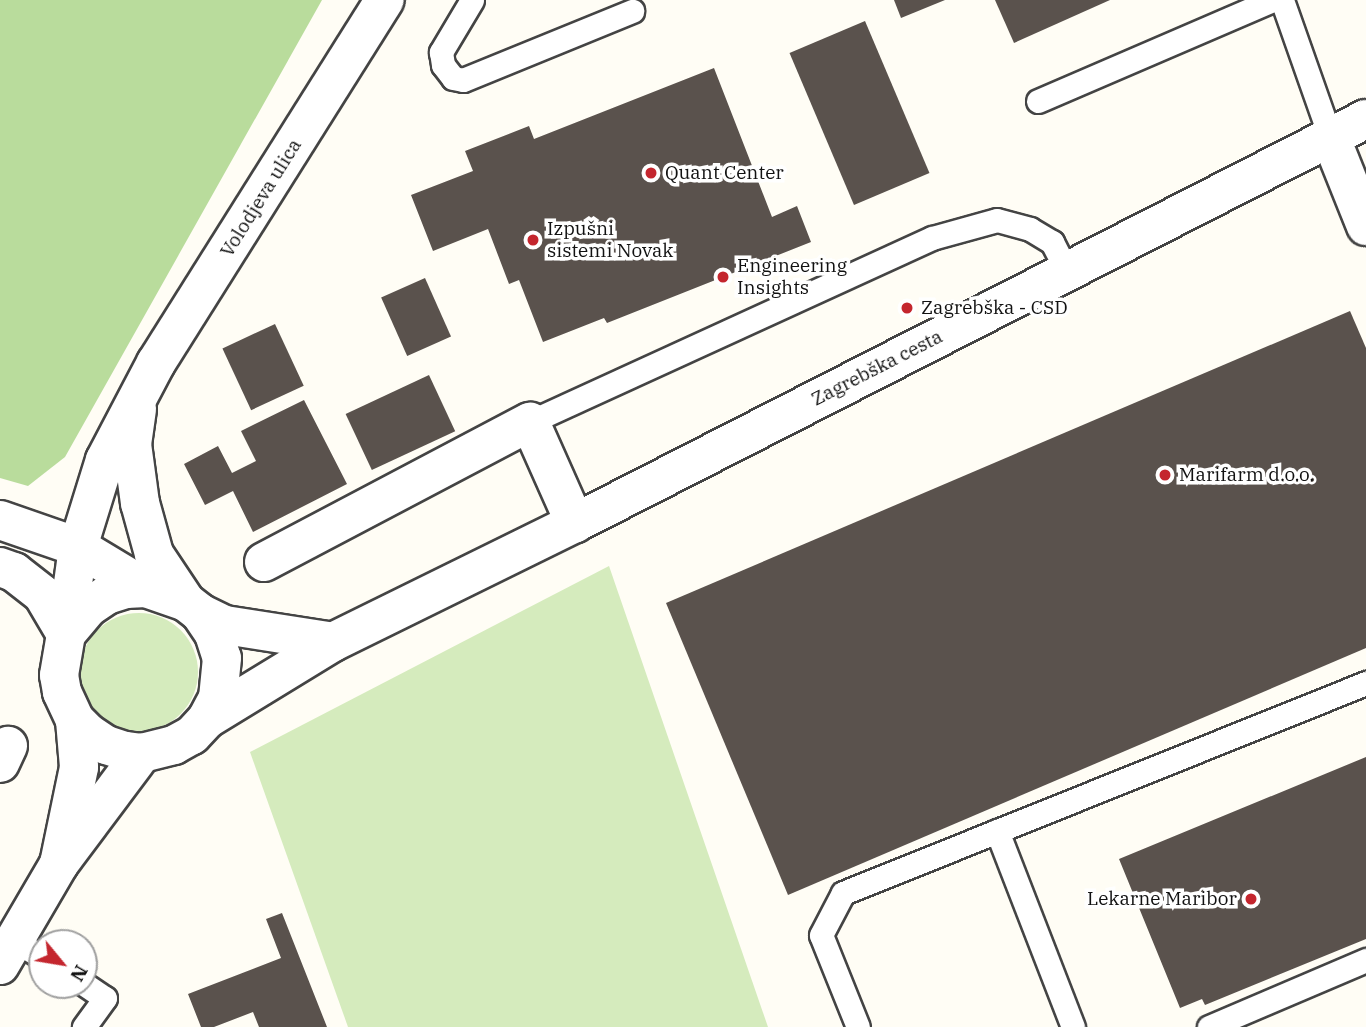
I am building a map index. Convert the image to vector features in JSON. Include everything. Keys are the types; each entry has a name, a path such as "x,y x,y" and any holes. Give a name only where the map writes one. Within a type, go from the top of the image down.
{"street":[{"name":"Volodjeva ulica","path":"66,634 78,547 105,460 138,397 385,0"},
{"name":"Zagrebška cesta","path":"207,719 333,642 575,523 1366,119"},
{"path":"1330,136 1366,226"},
{"name":"Volodjeva ulica","path":"138,397 132,444 139,503 153,554 193,607"},
{"path":"264,562 530,422 575,523"},
{"path":"0,520 78,547 146,588 193,607 225,625 333,642"},
{"path":"0,567 13,572 43,595 66,634"},
{"path":"146,588 126,589 107,595 89,607 66,634 59,675 62,692 75,720 86,733 106,745 142,753 174,745 192,735 207,719 218,698 222,658 214,634 193,607"},
{"path":"59,864 79,767 75,720"},
{"path":"15,948 59,864 142,753"}],"lane":[{"path":"472,0 441,52 443,65 453,78 463,80 632,10"},
{"path":"1038,102 1272,0"},
{"path":"1282,0 1330,136"},
{"path":"530,422 932,238 997,220 1030,229 1052,242 1068,271"},
{"path":"858,1027 821,935 843,893 1366,683"},
{"path":"998,831 1073,1027"},
{"path":"1209,1027 1366,960"},
{"path":"84,1027 105,998 98,993"}],"green space":[{"path":"0,0 322,0 65,457 28,486 0,478"},
{"path":"609,566 768,1027 348,1027 250,752"},
{"path":"139,613 162,617 181,630 194,649 198,672 194,695 181,714 162,727 139,731 116,727 97,714 84,695 80,672 84,649 97,630 116,617"}],"building":[{"path":"894,0 945,0 901,18"},
{"path":"995,0 1110,0 1014,43"},
{"path":"865,21 929,173 854,205 790,53"},
{"name":"Quant Center","path":"714,68 772,217 797,206 811,242 607,323 604,318 543,342 519,280 509,284 488,229 433,251 411,195 473,171 465,151 529,126 534,139"},
{"path":"425,278 451,336 407,356 381,298"},
{"name":"Marifarm d.o.o.","path":"1350,311 1366,348 1366,648 788,895 666,603"},
{"path":"275,324 304,386 251,410 222,349"},
{"path":"429,375 455,431 372,470 346,414"},
{"path":"304,400 347,484 253,532 233,491 205,505 184,464 218,446 232,473 256,461 241,431"},
{"name":"Lekarne Maribor","path":"1366,757 1366,939 1205,1005 1202,999 1180,1008 1119,859"},
{"path":"282,913 327,1027 259,1027 253,1012 214,1027 201,1027 188,994 281,958 266,919"}],"place":[{"name":"Quant Center","path":"651,173"},
{"name":"Izpušni sistemi Novak","path":"533,240"},
{"name":"Engineering Insights","path":"723,277"},
{"name":"Zagrebška - CSD","path":"907,308"},
{"name":"Marifarm d.o.o.","path":"1165,475"},
{"name":"Lekarne Maribor","path":"1251,899"}]}
